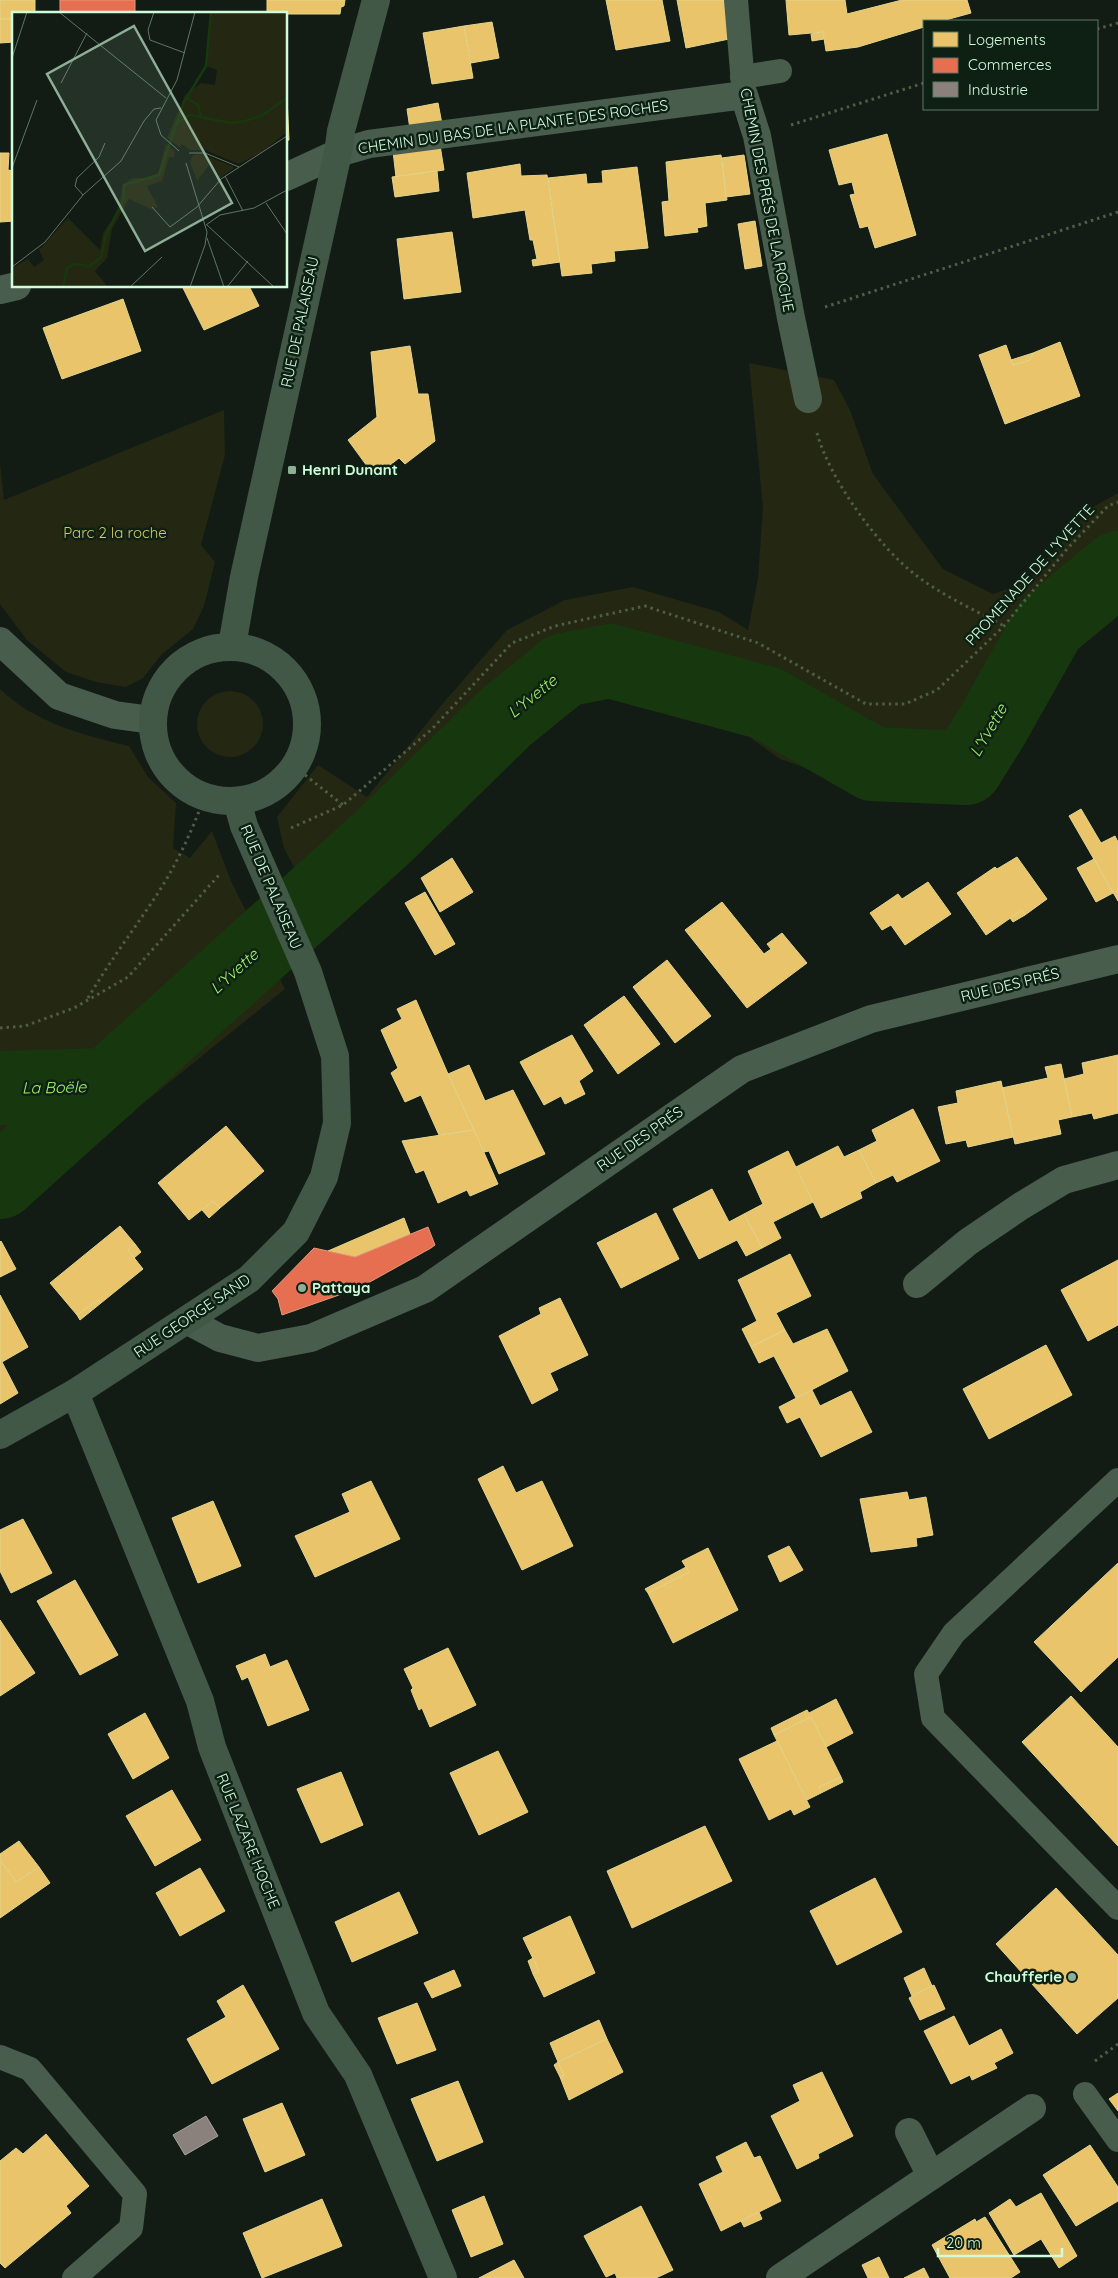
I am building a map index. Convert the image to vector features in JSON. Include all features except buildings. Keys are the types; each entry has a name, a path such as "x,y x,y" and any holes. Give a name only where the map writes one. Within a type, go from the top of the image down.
{"street":[{"name":"RUE DE PALAISEAU","path":"232,646 244,577 338,153 341,130 376,0"},
{"name":"CHEMIN DU BAS DE LA PLANTE DES ROCHES","path":"288,176 338,153 368,144 743,86"},
{"name":"CHEMIN DES PRÉS DE LA ROCHE","path":"743,86 757,136 808,399"},
{"path":"0,642 59,696 115,715 152,720"},
{"path":"232,646 253,650 287,672 299,689 306,708 307,729 304,749 294,767 279,784 259,796 220,802 204,798 182,786 165,768 155,745 152,720 156,697 169,676 186,659 208,649 232,646"},
{"name":"RUE DE PALAISEAU","path":"236,801 260,863 308,972"},
{"name":"RUE DES PRÉS","path":"188,1321 220,1338 258,1348 311,1338 425,1289 742,1069 871,1019 1118,959"},
{"name":"RUE GEORGE SAND","path":"0,1435 76,1393 188,1321 249,1279 296,1232 324,1177 337,1123 335,1056 308,972"},
{"path":"917,1284 968,1242 1064,1180 1118,1166"},
{"name":"RUE LAZARE HOCHE","path":"76,1393 200,1701 212,1747 316,2013 358,2075 443,2278"},
{"path":"780,2278 1032,2108"},
{"path":"909,2132 931,2176"}],"lane":[{"name":"CHEMIN DES PRÉS DE LA ROCHE","path":"736,0 743,86"},
{"path":"743,86 780,71"},
{"path":"1118,1480 954,1633 926,1674 933,1718 1118,1908"},
{"path":"0,2057 30,2068 135,2194 131,2228 74,2278"},
{"path":"1085,2094 1118,2140"}],"path":[{"path":"1098,29 1118,23"},
{"path":"757,136 923,83"},
{"path":"791,318 1118,212"},
{"path":"808,399 822,450 848,496 884,546 916,576 1004,626"},
{"name":"PROMENADE DE L'YVETTE","path":"291,828 343,805 432,729 512,643 555,626 645,606 758,643 866,704 904,704 936,690 1004,626 1067,549 1108,506 1118,502"},
{"path":"305,776 343,805"},
{"path":"88,999 110,961 156,897 193,828 204,798"},
{"path":"0,1028 25,1026 74,1008 128,977 219,875"}],"green space":[{"path":"749,363 834,380 850,410 873,474 943,569 993,594 1027,582 1091,508 1118,493 1118,592 1078,632 1029,696 976,779 923,792 844,781 780,759 711,709 615,685 565,697 513,734 412,850 350,903 329,936 284,848 277,817 318,765 367,797 444,702 507,630 565,600 633,587 719,612 748,630 758,578 763,508"},
{"name":"Parc 2 la roche","path":"224,410 225,455 201,545 215,562 204,606 193,629 161,655 143,678 126,687 96,682 66,672 27,640 0,604 0,464 4,500"},
{"path":"0,689 28,711 44,719 77,732 129,746 148,777 176,803 173,848 190,858 212,831 231,881 285,989 0,1219"},
{"path":"230,691 243,693 258,706 261,711 263,724 261,737 248,752 243,755 230,757 217,755 202,742 199,737 197,724 199,711 212,696 217,693"}],"waterway":[{"name":"L'Yvette","path":"0,1182 383,837 506,717 564,670 610,661 766,703 873,764 966,768 991,728 1049,625 1118,568"},
{"name":"La Boële","path":"0,1088 108,1085"}],"place":[{"name":"Henri Dunant","path":"292,470"},
{"name":"Pattaya","path":"302,1288"},
{"name":"Chaufferie","path":"1072,1977"}]}
